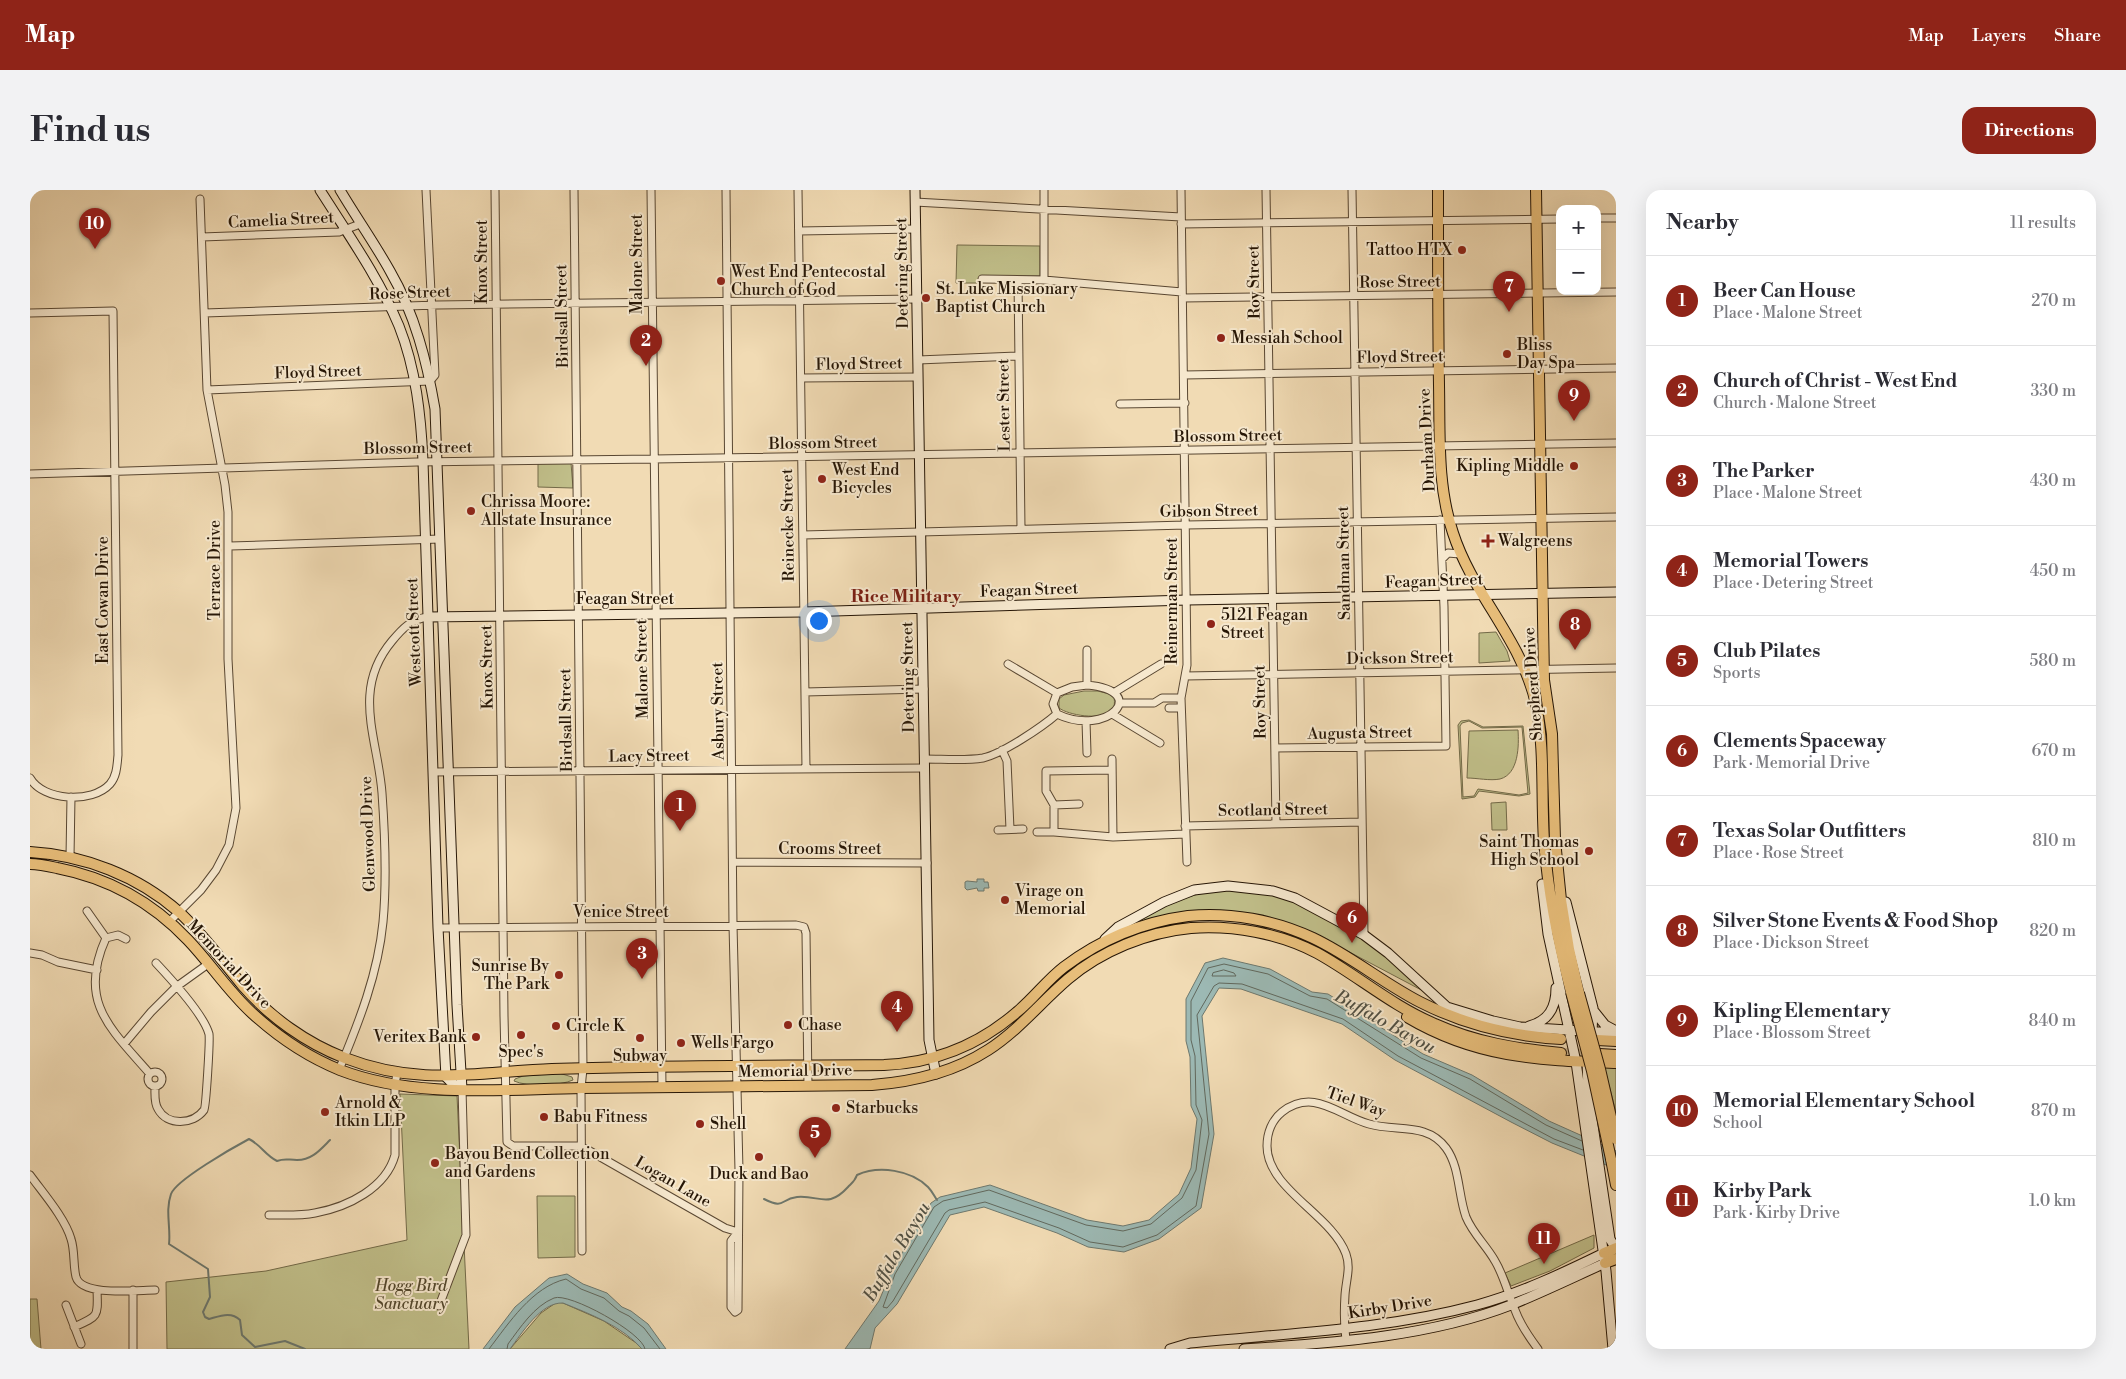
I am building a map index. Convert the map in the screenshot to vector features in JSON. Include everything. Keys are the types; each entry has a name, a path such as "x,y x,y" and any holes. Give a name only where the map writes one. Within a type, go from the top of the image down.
{"main road":[{"name":"Durham Drive","path":"1438,190 1440,446 1444,520 1460,554 1514,645 1525,669"},
{"name":"Shepherd Drive","path":"1536,190 1544,669 1552,734 1554,817 1552,864"},
{"name":"Shepherd Drive","path":"1525,669 1536,706 1540,733 1543,809 1552,864 1557,930 1600,1069 1616,1139"},
{"path":"1543,809 1554,817"},
{"name":"Memorial Drive","path":"30,852 70,857 113,871 139,884 178,912 259,1003 298,1034 344,1057 397,1073 460,1076 583,1069 895,1064 932,1059 970,1044 998,1027 1018,1011 1062,968 1099,944 1120,934 1164,920 1213,915 1238,917 1291,929 1314,938 1419,1001 1469,1023 1518,1035 1562,1039"},
{"path":"33,864 44,860 63,863 70,857"},
{"name":"Memorial Drive","path":"33,864 89,875 133,894 169,922 235,996 262,1021 309,1056 338,1070 364,1079 395,1085 420,1088 506,1090 886,1084 936,1074 964,1063 989,1050 1026,1021 1069,978 1086,965 1124,945 1145,938 1190,928 1238,929 1298,944 1338,966 1412,1013 1462,1035 1516,1048 1561,1052"},
{"path":"1542,884 1552,864"},
{"path":"1552,864 1566,902"},
{"path":"133,894 139,884"},
{"path":"208,964 218,955"},
{"path":"1357,963 1376,970 1447,1007"},
{"path":"1338,966 1346,976 1394,1010 1437,1034 1490,1052 1540,1059 1616,1063"},
{"name":"Shepherd Drive","path":"1575,992 1616,1185"},
{"path":"262,1021 271,1021 286,1033 298,1034"},
{"path":"1595,1036 1616,1041"},
{"path":"1600,1054 1616,1055"},
{"path":"1605,1258 1616,1248"},
{"path":"1605,1258 1616,1259"}],"street":[{"name":"Westcott Street","path":"320,190 374,277 399,327 415,382 421,426 423,462 438,928 446,1076"},
{"name":"Westcott Street","path":"340,190 390,271 407,306 422,346 435,409 466,1234 439,1306"},
{"path":"426,190 435,375 430,381"},
{"name":"Knox Street","path":"495,190 503,928 508,1144"},
{"name":"Birdsall Street","path":"574,190 582,926 582,1251"},
{"name":"Malone Street","path":"651,190 662,1087"},
{"name":"Asbury Street","path":"726,190 733,925 739,1170 738,1232 731,1240 735,1281"},
{"name":"Reinecke Street","path":"798,190 806,769"},
{"name":"Detering Street","path":"915,190 929,1040 936,1074"},
{"path":"1044,190 1044,280"},
{"name":"Reinerman Street","path":"1181,190 1187,600 1187,665 1181,708 1186,862"},
{"name":"Roy Street","path":"1266,190 1276,824"},
{"name":"Sandman Street","path":"1352,190 1364,935"},
{"name":"Terrace Drive","path":"169,922 201,890 224,857 229,845 236,808 228,659 230,546 228,500 207,390 200,199"},
{"path":"916,202 1044,209 1181,221 1267,223 1556,219"},
{"path":"1601,218 1616,218"},
{"name":"Camelia Street","path":"202,237 336,232 360,224"},
{"path":"799,231 916,229"},
{"name":"Rose Street","path":"982,279 1044,280 1183,295 1268,298 1616,292"},
{"name":"Lester Street","path":"1018,280 1017,356 1020,529"},
{"name":"Rose Street","path":"204,313 432,305 917,299"},
{"name":"East Cowan Drive","path":"30,313 113,310 117,769 109,785 96,794 55,795 41,790 30,778"},
{"name":"Floyd Street","path":"918,360 1017,356"},
{"name":"Floyd Street","path":"1184,375 1616,368"},
{"name":"Floyd Street","path":"801,378 918,377"},
{"name":"Floyd Street","path":"207,390 430,381"},
{"path":"1120,404 1185,403"},
{"name":"Blossom Street","path":"30,474 438,461 801,457 1616,443"},
{"name":"Gibson Street","path":"803,535 1186,525 1616,517"},
{"path":"1444,520 1440,555 1442,559 1444,671"},
{"path":"230,546 440,540"},
{"path":"1442,559 1448,554 1460,554"},
{"name":"Feagan Street","path":"428,617 803,612 1187,600 1616,592"},
{"name":"Glenwood Drive","path":"338,1070 362,1012 373,977 383,922 385,889 382,794 380,770 370,725 370,689 378,662 387,646 411,621 428,617"},
{"path":"1087,650 1087,685"},
{"path":"1008,664 1057,693"},
{"path":"1114,692 1161,664"},
{"name":"Dickson Street","path":"1185,676 1616,668"},
{"name":"Augusta Street","path":"1275,748 1446,746 1444,671"},
{"path":"1087,685 1101,687 1114,692 1118,696 1119,704 1116,712 1098,720 1086,722 1064,718 1057,714 1054,704 1057,693 1072,687 1087,685"},
{"path":"805,692 924,689"},
{"path":"1154,703 1162,698 1181,698"},
{"path":"1119,704 1154,703 1165,708 1181,708"},
{"name":"Lacy Street","path":"433,772 732,768 806,769 925,764 978,758 1002,750 1057,714"},
{"path":"1112,714 1160,743"},
{"path":"1086,722 1087,753"},
{"path":"1002,750 1007,761 1010,829"},
{"path":"1112,759 1113,837"},
{"path":"1054,832 1054,805 1046,791 1046,771 1112,770"},
{"path":"70,857 71,796"},
{"path":"1054,805 1079,804"},
{"name":"Scotland Street","path":"1037,832 1113,837 1276,824 1362,822"},
{"path":"998,830 1023,829"},
{"name":"Crooms Street","path":"733,862 926,863"},
{"path":"1542,884 1548,934 1556,975 1573,1049 1581,1062 1600,1201 1613,1349"},
{"name":"Memorial Drive","path":"1099,944 1118,927 1164,902 1194,890 1221,886 1246,887 1281,893 1314,907 1364,935 1382,948 1447,1007 1520,1027 1570,1031 1595,1036 1616,1032"},
{"path":"1566,902 1593,1008 1595,1036 1581,1062"},
{"path":"87,911 106,938"},
{"name":"Venice Street","path":"438,928 796,925 804,928 808,1066"},
{"path":"106,938 118,935 126,939"},
{"path":"106,938 97,970 97,999 100,1009 104,1018 150,1074"},
{"path":"30,953 42,955 58,962 97,970"},
{"path":"155,1086 157,1108 166,1118 178,1122 191,1120 204,1109 207,1101 206,1072 210,1059 209,1034 204,1022 156,963"},
{"path":"124,1044 151,1012 176,987 208,964"},
{"path":"1520,1027 1541,1022 1553,1009 1556,1000 1556,975"},
{"path":"442,998 456,997"},
{"path":"1593,1008 1604,1025 1616,1032"},
{"path":"1573,1049 1579,1039 1595,1036"},
{"path":"808,1066 808,1086"},
{"path":"156,1072 162,1077 161,1083 155,1086 150,1085 148,1082 150,1074 156,1072"},
{"path":"269,1215 315,1213 333,1208 368,1192 384,1178 392,1166 395,1154 395,1085 397,1073"},
{"path":"446,1076 450,1082 462,1089"},
{"name":"Tiel Way","path":"1346,1340 1345,1292 1348,1272 1343,1248 1338,1237 1293,1194 1274,1168 1267,1149 1268,1134 1275,1119 1284,1110 1299,1103 1324,1104 1369,1124 1419,1130 1434,1137 1441,1143 1452,1159 1463,1207 1470,1227 1494,1259 1522,1325 1538,1349"},
{"name":"Logan Lane","path":"508,1144 513,1146 581,1146 725,1228 738,1232"},
{"path":"30,1174 69,1233 74,1250 77,1280 86,1288 97,1290 155,1290"},
{"path":"1600,1201 1610,1239 1616,1248"},
{"name":"Kirby Drive","path":"1170,1349 1190,1343 1345,1329 1451,1312 1509,1294 1605,1258"},
{"name":"Kirby Drive","path":"1244,1349 1346,1340 1454,1322 1513,1304 1605,1258"},
{"path":"74,1326 93,1318 98,1312 97,1290"},
{"path":"133,1290 133,1349"},
{"path":"66,1305 81,1344"}],"green space":[{"path":"957,245 1040,246 1040,276 980,276 980,283 956,283"},
{"path":"538,462 571,463 573,488 538,487"},
{"path":"1496,632 1507,651 1510,661 1479,663 1479,633"},
{"path":"1084,691 1098,691 1109,694 1114,698 1114,706 1110,712 1093,716 1074,714 1059,708 1059,699 1064,695"},
{"path":"1469,720 1483,727 1523,726 1530,794 1519,796 1479,791 1475,797 1462,799 1458,725 1461,721","holes":["1469,721 1482,728 1522,727 1528,793 1519,795 1478,789 1474,796 1463,797 1460,726 1462,723"]},
{"path":"1518,730 1516,758 1511,771 1506,776 1496,780 1467,778 1469,731"},
{"path":"1506,802 1507,830 1492,830 1491,803"},
{"path":"1234,889 1283,897 1333,921 1378,948 1427,993 1319,936 1267,917 1139,922 1127,926 1166,906 1191,896 1218,890"},
{"path":"1604,1066 1616,1067 1616,1112"},
{"path":"559,1073 572,1077 573,1080 560,1084 544,1085 514,1081 523,1076"},
{"name":"Hogg Bird Sanctuary","path":"400,1094 457,1096 469,1349 167,1349 166,1282 266,1271 407,1240"},
{"path":"537,1196 575,1196 575,1257 538,1258"},
{"path":"1594,1235 1594,1248 1550,1271 1511,1286 1505,1273"},
{"path":"30,1299 37,1299 41,1349 30,1349"},
{"path":"557,1302 604,1321 645,1349 510,1349 541,1313"}],"water":[{"path":"977,879 984,879 984,882 988,882 989,888 984,888 984,891 978,891 977,888 967,890 965,888 965,882 977,882"},
{"path":"1223,958 1270,969 1312,992 1328,994 1423,1054 1472,1075 1549,1121 1616,1151 1616,1169 1552,1143 1511,1122 1395,1060 1342,1024 1241,989 1219,988 1202,1016 1214,1134 1201,1208 1159,1239 1124,1252 1088,1247 1057,1233 984,1207 950,1215 897,1304 875,1328 870,1349 845,1349 879,1301 891,1272 931,1203 940,1197 990,1185 1087,1220 1123,1226 1149,1220 1179,1194 1191,1168 1197,1119 1191,1106 1190,1057 1186,1041 1186,999 1205,963"},
{"path":"567,1274 583,1284 607,1293 622,1307 631,1311 648,1324 666,1349 642,1349 615,1327 595,1316 563,1303 555,1304 540,1313 526,1327 510,1349 483,1349 515,1307 549,1278"}],"waterway":[{"path":"305,1349 285,1341 255,1347 242,1335 240,1320 237,1317 229,1315 209,1319 205,1317 203,1312 210,1297 208,1269 169,1244 168,1207 171,1194 183,1181 206,1164 249,1139 277,1161 284,1159 302,1160 315,1154 330,1140"},
{"name":"Buffalo Bayou","path":"764,1199 779,1204 797,1197 824,1200 835,1198 853,1182 857,1175 875,1170 885,1170 904,1173 921,1181 937,1200"}],"tunnel":[{"path":"1561,1053 1595,1054"}],"place":[{"name":"Memorial Elementary School","path":"95,249"},
{"name":"Tattoo HTX","path":"1462,250"},
{"name":"West End Pentecostal Church of God","path":"721,281"},
{"name":"St. Luke Missionary Baptist Church","path":"926,298"},
{"name":"Texas Solar Outfitters","path":"1509,312"},
{"name":"Messiah School","path":"1221,338"},
{"name":"Bliss Day Spa","path":"1507,354"},
{"name":"Church of Christ - West End","path":"646,366"},
{"name":"Kipling Elementary","path":"1574,421"},
{"name":"Kipling Middle","path":"1574,466"},
{"name":"West End Bicycles","path":"822,479"},
{"name":"Chrissa Moore: Allstate Insurance","path":"471,511"},
{"name":"Walgreens","path":"1488,541"},
{"name":"5121 Feagan Street","path":"1211,624"},
{"name":"Silver Stone Events & Food Shop","path":"1575,650"},
{"name":"Beer Can House","path":"680,831"},
{"name":"Saint Thomas High School","path":"1589,851"},
{"name":"Virage on Memorial","path":"1005,900"},
{"name":"Clements Spaceway","path":"1352,943"},
{"name":"Sunrise By The Park","path":"559,975"},
{"name":"The Parker","path":"642,979"},
{"name":"Chase","path":"788,1025"},
{"name":"Circle K","path":"556,1026"},
{"name":"Memorial Towers","path":"897,1032"},
{"name":"Spec's","path":"521,1035"},
{"name":"Veritex Bank","path":"476,1037"},
{"name":"Subway","path":"640,1038"},
{"name":"Wells Fargo","path":"681,1043"},
{"name":"Starbucks","path":"836,1108"},
{"name":"Arnold & Itkin LLP","path":"325,1112"},
{"name":"Babu Fitness","path":"544,1117"},
{"name":"Shell","path":"700,1124"},
{"name":"Duck and Bao","path":"759,1157"},
{"name":"Club Pilates","path":"815,1158"},
{"name":"Bayou Bend Collection and Gardens","path":"435,1163"},
{"name":"Kirby Park","path":"1544,1264"}],"district":[{"name":"Rice Military","path":"906,596"}]}
